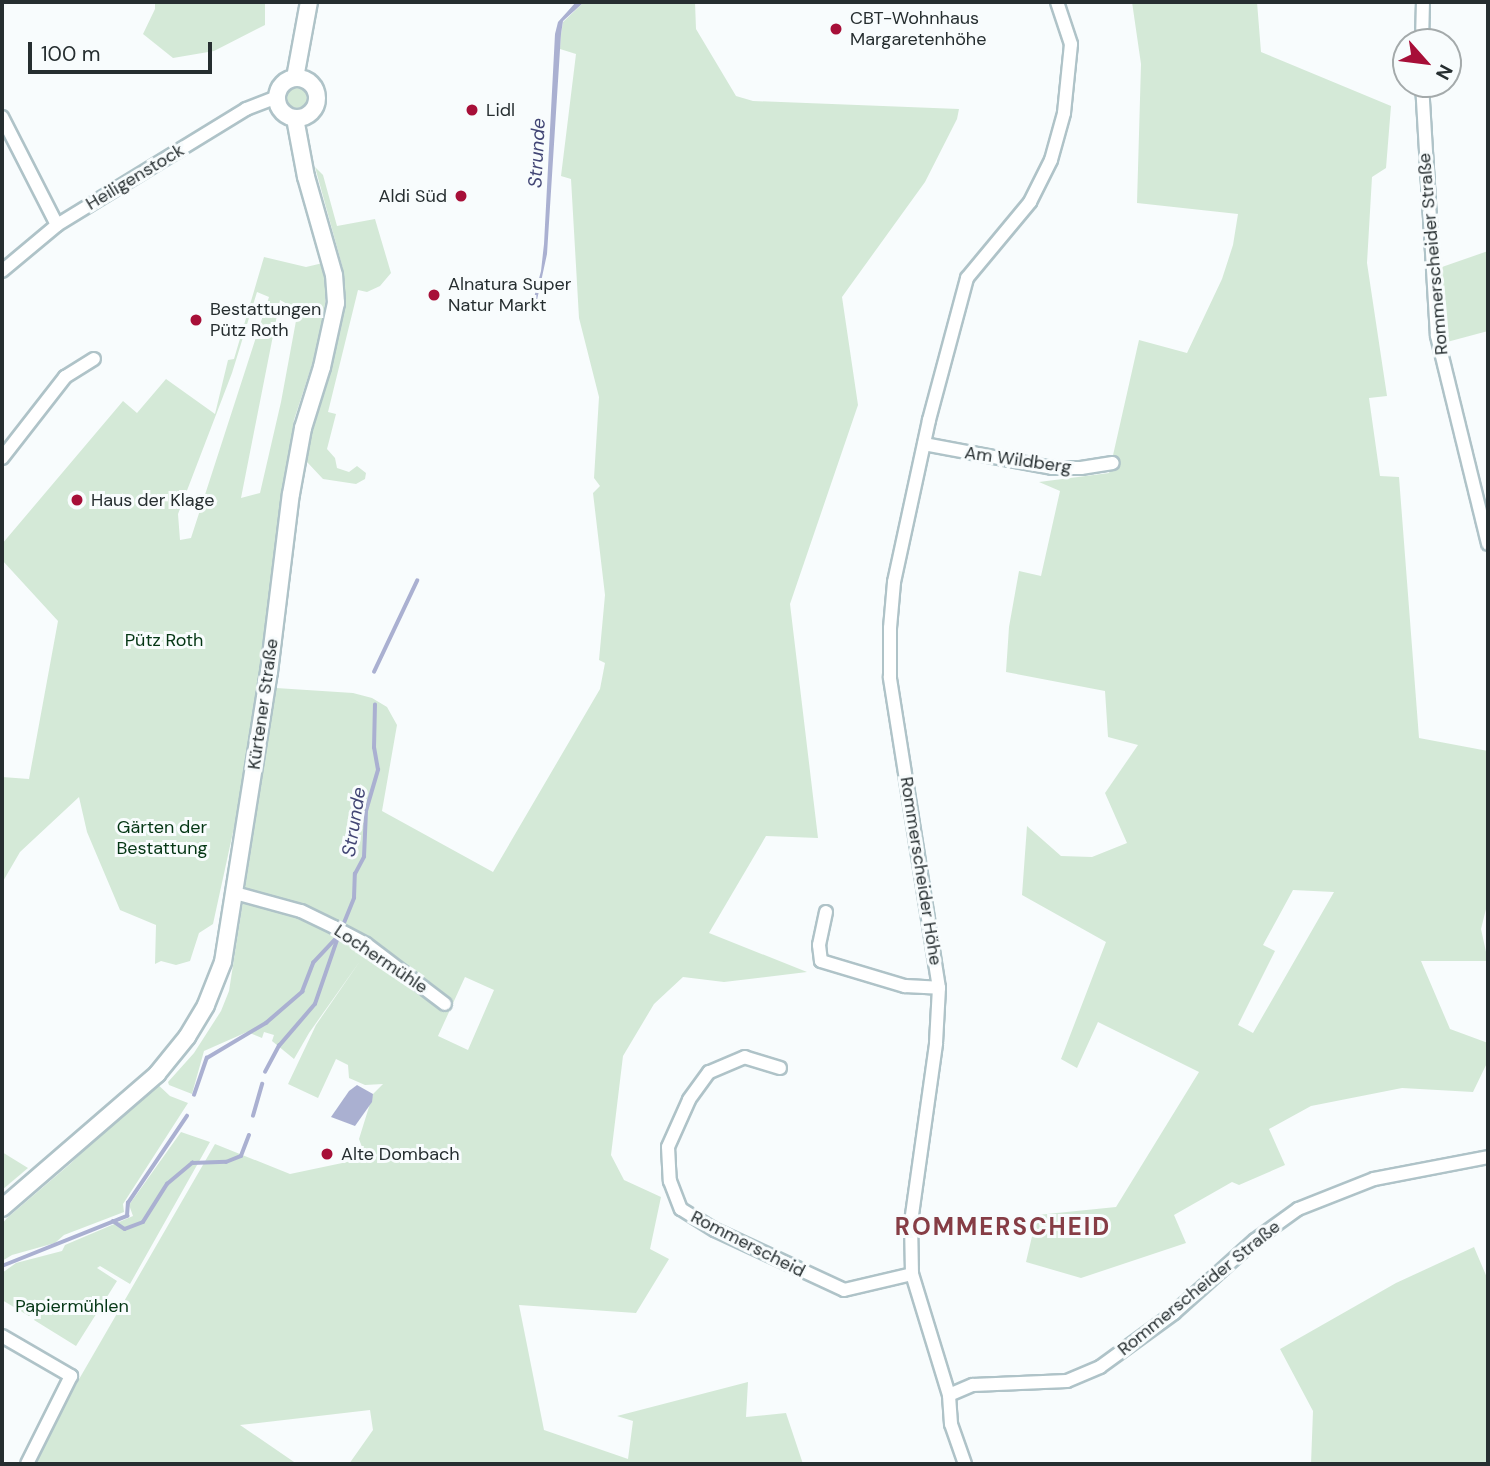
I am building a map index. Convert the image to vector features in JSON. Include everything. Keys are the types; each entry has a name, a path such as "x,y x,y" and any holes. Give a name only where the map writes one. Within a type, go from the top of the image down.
{"main road":[{"path":"295,78 309,2"},
{"path":"295,78 311,83 318,100 310,114 295,118 283,113 277,97 284,83 295,78"},
{"name":"Kürtener Straße","path":"2,1208 155,1076 187,1037 206,1004 223,962 269,672 291,494 303,428 322,367 336,303 332,264 306,177 295,118"}],"street":[{"name":"Rommerscheider Höhe","path":"965,1464 951,1424 949,1395 912,1274 911,1222 936,1043 939,988 890,677 894,582 924,444 967,278 1030,202 1051,160 1064,113 1071,44 1057,2"},
{"path":"1422,28 1423,2"},
{"name":"Heiligenstock","path":"2,271 57,225 247,109 277,97"},
{"name":"Rommerscheider Straße","path":"1423,98 1437,336 1488,544"},
{"path":"2,117 57,225"},
{"path":"2,458 65,377 94,359"},
{"name":"Am Wildberg","path":"924,444 1052,468 1081,468 1113,463"},
{"name":"Lochermühle","path":"235,893 301,911 334,926 366,944 445,1004"},
{"path":"826,912 819,945 821,961 905,986 939,988"},
{"name":"Rommerscheid","path":"780,1068 745,1057 709,1072 689,1100 668,1147 670,1181 681,1209 715,1230 844,1290 912,1274"},
{"name":"Rommerscheider Straße","path":"949,1395 973,1385 1068,1381 1100,1367 1174,1313 1255,1240 1298,1209 1374,1179 1488,1157"},
{"path":"2,1336 71,1376 27,1464"}],"green space":[{"path":"155,2 265,2 265,25 214,51 173,58 143,34 155,9"},
{"path":"584,2 695,2 696,29 736,96 753,101 959,109 957,119 925,182 842,297 858,405 790,604 818,838 766,836 709,933 807,972 724,982 683,977 654,1004 623,1056 611,1155 624,1180 661,1197 650,1249 669,1259 636,1313 519,1305 544,1430 628,1459 633,1421 617,1416 748,1382 746,1417 786,1413 803,1464 349,1464 373,1430 370,1410 240,1425 297,1464 30,1464 215,1144 290,1174 366,1158 359,1139 373,1094 383,1084 365,1085 349,1078 348,1065 336,1059 318,1098 288,1084 316,1025 360,961 309,1033 294,1059 272,1041 274,1035 264,1032 262,1038 247,1032 204,1051 192,1094 169,1085 168,1082 194,1053 221,1011 229,991 276,688 353,693 372,698 387,707 397,725 382,811 493,872 600,689 605,663 599,660 605,595 593,493 600,486 594,478 599,397 579,318 571,179 561,176 576,54 560,49 563,22","holes":["465,977 494,990 468,1050 438,1036"]},
{"path":"1132,2 1257,2 1261,52 1391,106 1386,168 1372,177 1367,263 1387,396 1369,398 1380,476 1399,477 1419,738 1488,751 1488,901 1481,929 1488,961 1421,961 1450,1029 1488,1043 1488,1061 1473,1092 1402,1088 1311,1106 1269,1129 1285,1165 1239,1185 1232,1182 1174,1215 1186,1243 1081,1278 1026,1262 1037,1215 1116,1207 1199,1072 1098,1022 1077,1068 1061,1059 1106,942 1022,895 1027,826 1061,856 1092,857 1127,843 1105,793 1138,745 1108,737 1105,691 1006,672 1009,627 1019,571 1041,576 1060,491 1039,482 1109,473 1139,340 1187,353 1222,279 1233,245 1238,214 1137,203 1141,64","holes":["1293,890 1334,892 1253,1033 1238,1025 1275,951 1263,945"]},
{"path":"297,88 304,91 307,98 304,105 297,108 290,105 287,98 290,91"},
{"path":"315,167 323,175 337,226 375,219 391,273 380,286 367,292 358,290 328,412 336,414 327,449 335,458 337,468 349,472 357,466 366,473 365,479 356,484 323,479 307,462 313,424 340,331 345,288 343,269"},
{"path":"1488,251 1488,331 1447,342 1442,267"},
{"name":"Gärten der Bestattung","path":"264,257 306,267 323,263 327,286 325,304 317,349 294,420 247,768 213,924 199,933 190,961 176,965 161,961 155,964 156,925 120,910 87,832 79,797 20,852 2,883 2,777 29,779 58,621 2,560 2,544 123,401 137,413 166,379 215,414 228,360 234,359","holes":["257,292 269,297 191,538 180,540 178,514 232,373","280,300 298,310 281,402 260,493 241,498"]},
{"path":"154,1081 170,1096 188,1103 123,1204 124,1212 64,1235 55,1243 12,1255 2,1261 2,1224 7,1218 70,1164"},
{"name":"Papiermühlen","path":"181,1132 210,1142 130,1284 100,1266 97,1268 117,1281 76,1346 34,1320 43,1304 29,1316 2,1300 2,1273 16,1263 62,1251 65,1245 133,1216 129,1205"},
{"path":"2,1152 28,1168 2,1190"},
{"path":"1474,1247 1488,1280 1488,1464 1311,1464 1313,1411 1280,1349 1396,1283"}],"water":[{"path":"576,2 584,2 563,21 561,34 547,254 534,314 530,313 541,271 544,244 555,34 558,22"},
{"path":"357,1085 373,1094 372,1102 355,1126 331,1117 349,1091"}],"waterway":[{"name":"Strunde","path":"374,672 417,581"},
{"name":"Strunde","path":"342,928 354,898 355,874 364,857 366,811 378,770 374,748 375,705"},
{"name":"Strunde","path":"194,1095 207,1058 266,1023 302,992 313,963 339,935"},
{"name":"Strunde","path":"265,1072 279,1046 315,1004 337,940"},
{"name":"Strunde","path":"253,1116 262,1084"},
{"name":"Strunde","path":"2,1266 127,1216 128,1203 187,1116"},
{"name":"Strunde","path":"113,1221 125,1229 143,1222 167,1184 192,1163 226,1162 241,1156 249,1135"}],"place":[{"name":"CBT-Wohnhaus Margaretenhöhe","path":"836,29"},
{"name":"Lidl","path":"472,110"},
{"name":"Aldi Süd","path":"461,196"},
{"name":"Alnatura Super Natur Markt","path":"434,295"},
{"name":"Bestattungen Pütz Roth","path":"196,320"},
{"name":"Haus der Klage","path":"77,500"},
{"name":"Alte Dombach","path":"327,1154"}],"district":[{"name":"ROMMERSCHEID","path":"1003,1227"}],"park label":[{"name":"Pütz Roth","path":"164,640"}]}
